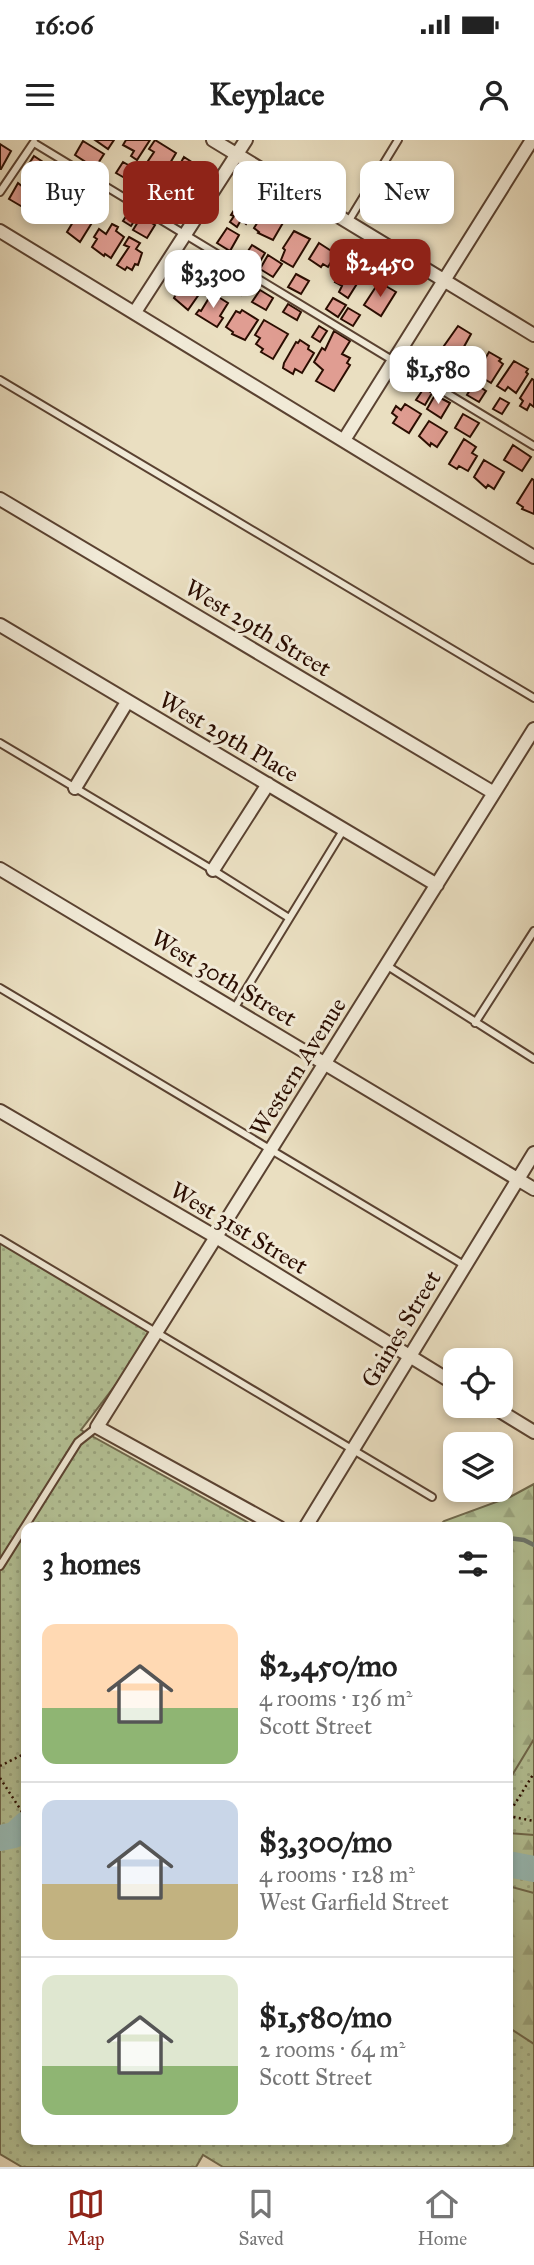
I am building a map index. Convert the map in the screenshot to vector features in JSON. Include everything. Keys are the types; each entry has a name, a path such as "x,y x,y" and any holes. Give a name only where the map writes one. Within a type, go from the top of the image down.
{"street":[{"path":"213,140 534,335"},
{"path":"135,312 246,140"},
{"path":"344,440 532,140"},
{"path":"0,231 534,557"},
{"name":"West 29th Street","path":"0,499 494,793"},
{"name":"West 29th Place","path":"0,625 437,885"},
{"path":"75,788 127,702"},
{"name":"Western Avenue","path":"97,1427 534,729"},
{"path":"213,870 268,784"},
{"name":"West 30th Street","path":"0,869 534,1189"},
{"name":"West 31st Street","path":"0,1111 216,1237 443,1377"},
{"name":"Gaines Street","path":"309,1522 534,1153"},
{"path":"511,1418 534,1432"},
{"path":"97,1427 269,1522"}],"lane":[{"path":"348,222 398,140"},
{"path":"0,192 35,141 534,446"},
{"path":"0,380 534,698"},
{"path":"0,743 289,918"},
{"path":"234,1009 344,829"},
{"path":"475,1023 534,931"},
{"path":"386,965 534,1059"},
{"path":"0,988 464,1265"},
{"path":"0,1239 432,1497"},
{"path":"28,1522 78,1442 97,1427"},
{"path":"0,1566 21,1533"}],"path":[{"path":"0,1766 21,1756"},
{"path":"513,1807 534,1773"},
{"path":"0,1778 21,1810"},
{"path":"513,1816 534,1821"}],"green space":[{"path":"0,1242 156,1332 81,1430 247,1522 21,1522 21,2145 513,2145 513,1598 534,1613 534,2167 223,2167 203,2155 196,2167 22,2167 0,2154"},
{"path":"534,1484 534,1739 513,1774 513,1522 444,1521 496,1502 513,1502 513,1495"},
{"path":"513,1833 534,1835 534,1860 523,1861 513,1858"},
{"path":"513,1887 534,1893 534,2044 513,2030"}],"building":[{"path":"95,140 114,140 108,149"},
{"path":"126,140 150,140 137,160 131,156 134,151 123,145"},
{"path":"155,140 176,153 171,161 148,161 154,152 149,149"},
{"path":"83,141 104,154 100,161 84,161 75,155"},
{"path":"0,144 11,151 1,169 0,169"},
{"path":"123,162 123,177 116,173"},
{"path":"18,183 21,185 21,206 9,199"},
{"path":"72,224 91,224 80,242 67,232"},
{"path":"112,224 118,227 116,231 124,237 111,258 92,247 99,229 106,234"},
{"path":"137,224 155,225 147,238 133,230"},
{"path":"257,224 282,224 273,240 254,228"},
{"path":"227,228 239,235 230,251 217,243"},
{"path":"294,231 310,239 293,267 281,260 285,250 283,248"},
{"path":"129,237 140,243 136,249 142,253 138,265 135,264 132,270 127,267 125,270 117,265 129,247 124,245"},
{"path":"319,243 336,254 328,267 323,264 321,267 309,259"},
{"path":"252,245 265,253 258,265 244,257"},
{"path":"268,255 282,264 273,277 260,269"},
{"path":"209,258 221,265 213,278 201,270"},
{"path":"347,260 365,271 348,298 339,292 342,286 335,282"},
{"path":"231,270 249,282 241,295 223,284"},
{"path":"296,274 309,281 301,294 288,287"},
{"path":"184,278 202,290 188,310 174,298 177,292 175,289"},
{"path":"379,282 396,292 381,316 364,305"},
{"path":"260,290 273,298 266,310 252,302"},
{"path":"212,293 228,303 217,327 196,314 201,311"},
{"path":"333,298 346,305 338,317 326,309"},
{"path":"288,304 301,312 297,320 283,312"},
{"path":"348,308 360,315 353,326 341,319"},
{"path":"242,310 258,320 245,340 232,334 226,327 236,311 240,313"},
{"path":"264,320 288,334 273,359 261,352 263,349 256,344 260,338 255,335"},
{"path":"319,326 327,331 320,342 312,337"},
{"path":"458,326 471,334 455,363 439,353"},
{"path":"334,331 350,341 342,354 350,358 347,363 350,365 334,391 316,381 323,370 314,362 322,348 325,350"},
{"path":"300,340 314,353 302,373 295,369 293,374 283,368 284,363 296,342"},
{"path":"489,352 501,359 499,361 503,364 491,383 476,374"},
{"path":"514,361 528,369 528,374 516,393 508,387 505,391 497,386"},
{"path":"444,366 457,374 450,386 437,378"},
{"path":"532,379 534,407 530,404 527,410 520,406 523,401 520,398"},
{"path":"474,383 486,391 479,402 467,395"},
{"path":"424,388 432,393 425,405 416,400"},
{"path":"435,395 450,403 441,418 427,409"},
{"path":"500,398 509,403 502,414 493,409"},
{"path":"405,404 421,414 409,433 393,423 397,417 392,413 396,406 401,410"},
{"path":"463,414 479,423 470,437 455,428"},
{"path":"429,421 447,432 437,447 431,443 430,446 419,436"},
{"path":"464,439 476,447 472,453 477,456 468,471 449,464"},
{"path":"513,445 531,457 522,471 504,460"},
{"path":"484,460 504,472 494,489 488,485 486,488 474,477"},
{"path":"532,479 534,514 522,509 517,503"}],"waterway":[{"path":"513,1539 534,1545"},
{"path":"0,1838 14,1835 21,1829"},
{"path":"513,1865 534,1869"}]}
